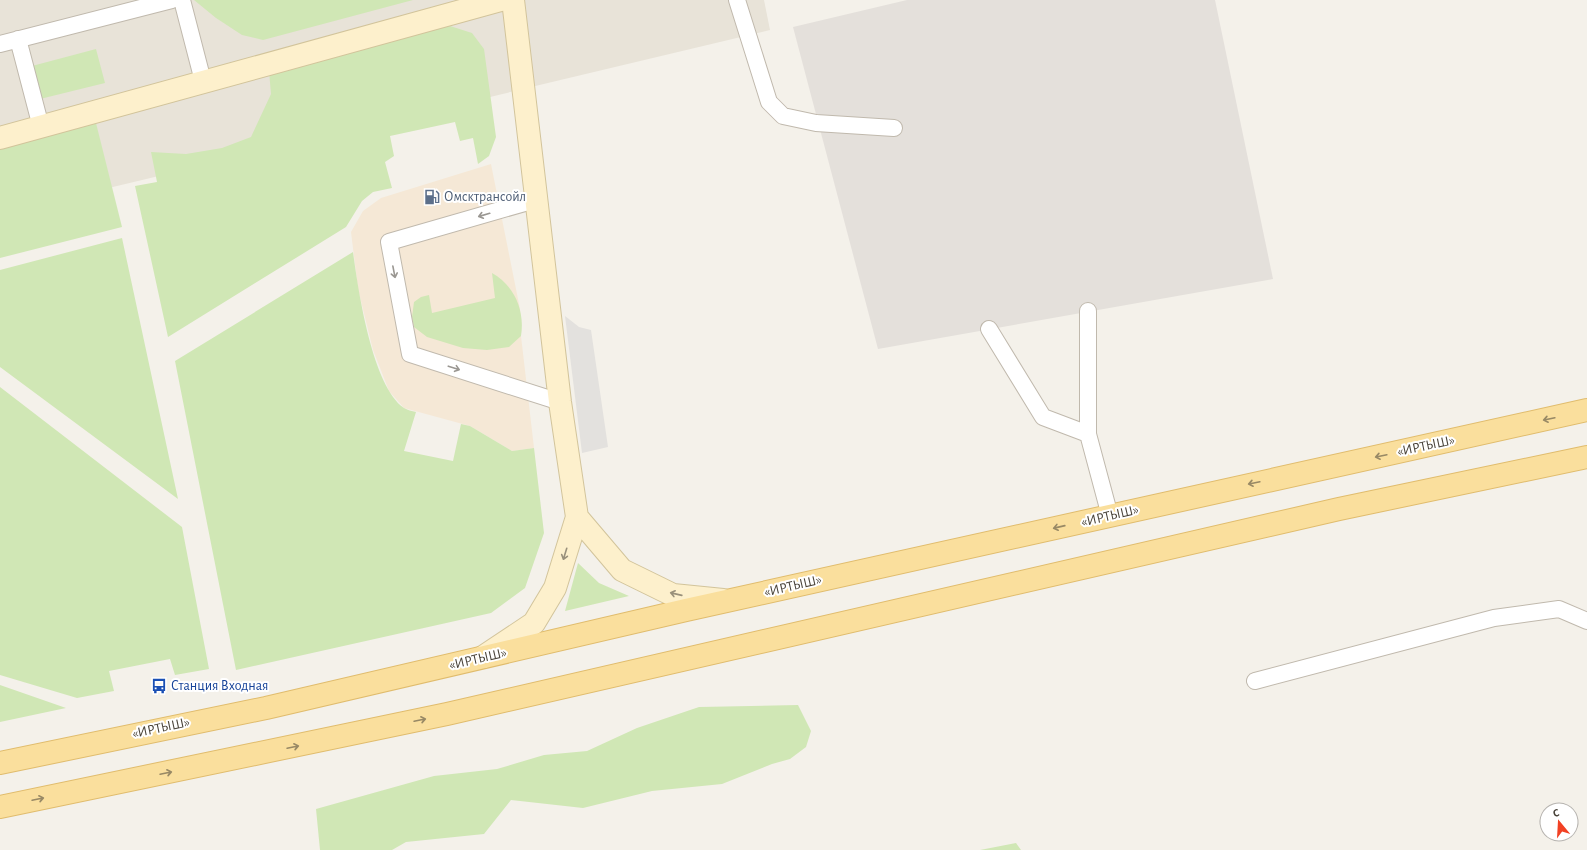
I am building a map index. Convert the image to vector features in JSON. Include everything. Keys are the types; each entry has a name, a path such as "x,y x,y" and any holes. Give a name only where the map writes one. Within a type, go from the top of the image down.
{"main road":[{"name":"«ИРТЫШ»","path":"0,763 266,708 728,601 1587,410"},
{"path":"0,807 447,714 1339,509 1587,457"}],"street":[{"path":"0,138 502,0"},
{"path":"482,658 534,623 555,588 577,517 560,402 535,200 513,0"},
{"path":"577,517 622,570 673,595 728,601"}],"lane":[{"path":"0,44 172,0"},
{"path":"182,0 203,82"},
{"path":"737,0 768,102 783,116 816,123 894,128"},
{"path":"18,40 41,127"},
{"path":"535,200 389,242 410,354 560,402"},
{"path":"1088,311 1088,434 1110,516"},
{"path":"989,329 1043,418 1088,434"},
{"path":"1255,681 1494,618 1559,609 1587,621"}],"shaded area":[{"path":"0,0 764,0 770,30 0,214"},
{"path":"907,0 1215,0 1273,279 878,349 793,27"},
{"path":"491,164 520,309 521,336 534,448 512,451 470,426 404,408 389,391 373,350 358,289 351,232 363,211 381,198"},
{"path":"565,316 579,327 591,330 608,447 582,453"}],"green space":[{"path":"194,0 413,0 263,40 242,35 216,18"},
{"path":"450,26 472,33 484,49 496,137 489,156 478,164 473,138 460,141 455,122 390,136 394,156 385,162 392,188 373,192 362,201 346,227 168,337 135,186 157,182 151,152 186,154 222,148 251,137 271,94 269,71 402,35"},
{"path":"96,49 105,83 40,99 32,66"},
{"path":"96,123 122,227 0,258 0,148"},
{"path":"122,238 178,499 0,367 0,270"},
{"path":"353,252 368,336 383,380 393,396 404,408 416,412 404,451 453,461 461,424 470,426 512,451 534,448 544,533 525,588 491,613 236,670 175,361"},
{"path":"492,273 507,285 517,300 520,309 522,327 521,336 509,347 487,350 463,348 427,337 414,327 412,317 414,302 421,297 429,295 432,313 495,298"},
{"path":"0,387 182,527 209,669 175,675 170,659 109,671 114,691 77,698 0,675"},
{"path":"578,563 599,583 629,596 565,611"},
{"path":"0,685 66,708 0,722"},
{"path":"798,705 811,731 806,747 790,759 772,764 722,784 652,791 583,808 511,800 484,834 406,842 392,850 320,850 316,809 434,776 497,769 544,755 587,751 637,728 699,707"},
{"path":"1016,843 1021,850 980,850"}],"place":[{"name":"Омсктрансойл","path":"432,197"},
{"name":"Станция Входная","path":"159,686"}]}
